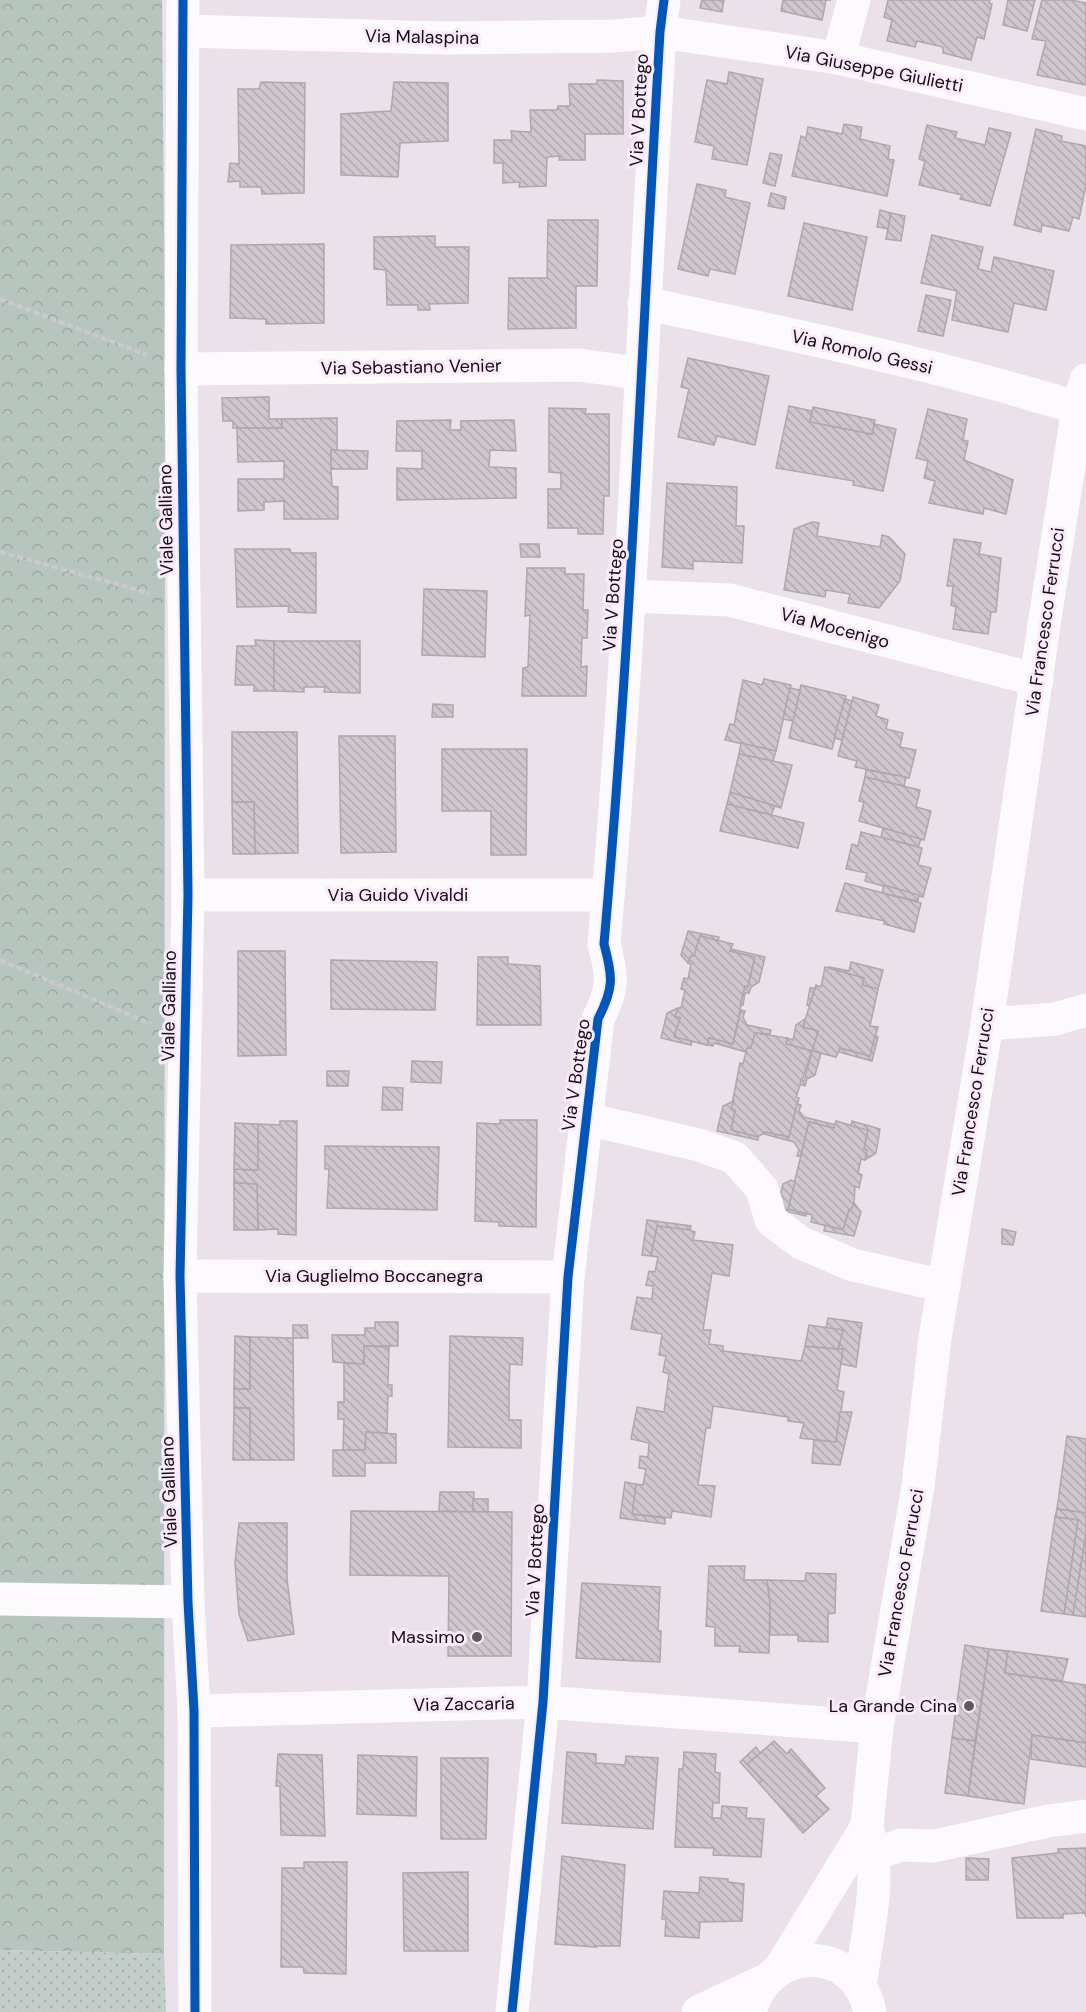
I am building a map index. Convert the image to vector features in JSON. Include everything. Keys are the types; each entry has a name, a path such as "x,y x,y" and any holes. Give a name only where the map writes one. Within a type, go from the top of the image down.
{"street":[{"name":"Via V Bottego","path":"512,2012 543,1702 568,1277 598,1019 610,996 612,974 604,944 630,596 644,303 660,32 664,0"},
{"path":"838,58 854,0"},
{"name":"Via Malaspina","path":"183,15 443,38 615,36 660,32"},
{"name":"Viale Galliano","path":"183,15 181,369 188,895 180,1276 188,1602 194,1711 195,2012"},
{"name":"Via Giuseppe Giulietti","path":"660,32 838,58 1086,114"},
{"name":"Via Romolo Gessi","path":"644,303 817,340 1024,391 1082,394"},
{"name":"Via Sebastiano Venier","path":"181,369 580,365 642,374"},
{"name":"Via Francesco Ferrucci","path":"868,2005 874,1881 871,1840 877,1727 918,1486 944,1286 987,1024 1037,680 1082,394"},
{"name":"Via Mocenigo","path":"630,596 730,600 1037,680"},
{"name":"Via Guido Vivaldi","path":"188,895 608,896"},
{"path":"987,1024 1055,1019 1086,1010"},
{"path":"586,1119 699,1146 735,1158 762,1189 771,1220 801,1243 853,1265 944,1286"},
{"name":"Via Guglielmo Boccanegra","path":"180,1276 568,1277"},
{"path":"0,1599 188,1602"},
{"name":"Via Zaccaria","path":"194,1711 543,1702 877,1727"},
{"path":"871,1840 901,1845 934,1846 1048,1821 1086,1816"},
{"name":"Via Francesco Ferrucci","path":"750,2012 754,1996 871,1840"},
{"path":"698,2012 798,1961 816,1960 833,1965 848,1974 868,2005"}],"path":[{"path":"0,299 181,369"},
{"path":"0,552 184,603"},
{"path":"0,960 185,1038"}],"green space":[{"path":"0,0 162,0 165,343 164,1954 0,1950"}],"shaded area":[{"path":"0,1950 164,1954 166,2012 0,2012"}],"building":[{"path":"702,0 724,0 722,12 700,8"},
{"path":"783,0 826,0 822,20 781,11"},
{"path":"888,0 990,0 989,3 992,4 984,39 977,37 971,60 943,53 943,47 917,41 915,47 887,41 892,20 884,17"},
{"path":"1008,0 1035,0 1027,31 1003,25"},
{"path":"1042,0 1071,0 1086,3 1086,85 1037,75 1046,41 1032,39"},
{"path":"729,72 763,79 747,165 712,159 714,146 695,142 707,80 727,84"},
{"path":"597,80 623,81 623,134 585,134 585,160 559,160 560,156 547,157 546,186 519,187 520,182 503,183 503,163 494,163 494,140 512,140 511,131 531,132 530,110 557,110 558,106 570,106 569,84 597,84"},
{"path":"261,82 305,83 304,193 262,194 261,187 240,187 240,181 228,182 230,163 239,164 238,89 259,89"},
{"path":"394,82 448,83 448,141 400,143 398,177 341,175 341,114 391,111"},
{"path":"844,124 862,127 860,139 890,146 888,159 894,160 887,196 792,176 801,136 806,138 808,127 842,134"},
{"path":"927,125 957,132 955,138 985,145 989,128 1011,133 990,206 960,199 962,195 919,185 925,161 919,159"},
{"path":"1036,129 1062,136 1061,141 1086,146 1086,185 1079,219 1073,217 1069,231 1042,225 1041,232 1014,225"},
{"path":"770,153 782,155 775,186 763,183"},
{"path":"697,184 726,190 725,197 750,203 735,274 710,269 708,276 678,269"},
{"path":"771,193 786,197 784,209 768,206"},
{"path":"880,210 891,213 888,229 877,227"},
{"path":"891,213 905,216 901,241 886,239"},
{"path":"548,220 598,220 597,286 576,286 576,328 508,329 509,278 547,278"},
{"path":"804,223 867,237 852,310 788,296"},
{"path":"932,235 983,247 978,269 991,272 994,257 1054,271 1046,310 1014,303 1008,332 952,320 957,291 921,283"},
{"path":"435,236 435,247 469,247 468,303 429,304 430,310 418,310 418,305 387,305 386,270 374,269 374,237"},
{"path":"324,244 324,323 266,324 266,319 230,318 231,245"},
{"path":"926,295 951,300 943,336 918,331"},
{"path":"688,358 769,376 755,445 717,436 714,445 678,437 689,389 681,387"},
{"path":"269,397 269,419 282,419 282,428 233,428 233,421 223,421 222,398"},
{"path":"789,406 812,411 810,422 872,434 874,424 896,429 883,491 853,485 854,481 776,468"},
{"path":"813,407 875,420 872,434 810,422"},
{"path":"549,408 586,409 585,414 609,414 609,496 604,496 603,534 578,534 578,528 548,528 548,489 561,489 561,473 549,472"},
{"path":"928,409 967,419 963,440 968,441 964,460 1013,480 1006,514 984,508 983,514 929,503 935,481 924,478 928,461 916,458"},
{"path":"337,418 337,450 331,450 331,469 332,486 338,487 338,519 284,519 284,501 264,502 264,510 238,511 238,479 284,479 284,461 238,462 237,428 282,428 282,419"},
{"path":"451,420 450,430 461,430 461,421 514,420 516,451 490,450 489,467 516,468 516,498 397,500 397,468 422,469 422,451 396,451 397,421"},
{"path":"331,450 368,451 367,469 331,469"},
{"path":"667,483 737,487 736,526 744,526 742,563 693,561 693,569 662,567"},
{"path":"812,522 819,523 817,536 880,547 882,535 889,537 905,554 900,581 879,608 848,603 850,594 826,590 825,597 784,590 794,529"},
{"path":"954,539 981,543 979,554 1001,558 996,612 991,612 988,634 953,629 956,607 951,605 953,586 947,586"},
{"path":"520,544 539,544 540,557 521,557"},
{"path":"235,549 290,549 291,553 316,553 316,613 288,612 289,606 237,607"},
{"path":"527,568 565,568 565,574 584,574 583,610 588,610 587,638 582,638 581,667 587,666 586,696 522,696 523,668 528,667 530,615 525,616"},
{"path":"424,589 487,591 485,657 422,655"},
{"path":"255,640 274,641 274,691 254,691 254,685 235,685 237,646 256,646"},
{"path":"274,641 360,641 360,693 324,692 325,687 304,687 304,692 274,691"},
{"path":"764,679 791,685 776,751 725,740 730,724 734,725 743,680 762,685"},
{"path":"801,685 846,696 832,749 789,738"},
{"path":"790,688 800,690 793,721 783,719"},
{"path":"853,697 879,705 876,716 888,720 886,729 903,733 900,747 916,750 909,778 855,767 857,761 838,756"},
{"path":"845,699 852,701 842,740 834,738"},
{"path":"433,704 453,705 453,717 432,717"},
{"path":"232,732 297,732 298,853 255,854 254,802 232,802"},
{"path":"339,736 395,736 396,852 341,853"},
{"path":"741,743 776,751 773,761 739,754"},
{"path":"442,749 527,749 526,855 491,855 491,811 442,811"},
{"path":"739,754 792,765 781,808 730,792"},
{"path":"866,770 906,777 904,786 865,777"},
{"path":"865,777 920,790 916,807 931,811 924,840 859,821 864,802 859,801"},
{"path":"730,792 775,806 771,815 727,804"},
{"path":"232,802 254,802 255,854 233,854"},
{"path":"727,804 804,823 798,848 720,831"},
{"path":"883,828 921,839 918,847 881,837"},
{"path":"861,832 922,848 918,865 931,868 923,897 865,881 867,873 846,869 852,844 858,846"},
{"path":"845,883 921,903 914,932 884,924 885,921 836,911"},
{"path":"884,885 919,895 918,901 882,893"},
{"path":"688,931 719,937 718,941 700,936 694,956 691,956 688,963 681,955"},
{"path":"700,936 733,944 730,951 755,957 748,987 745,986 733,1044 709,1038 707,1045 674,1037 680,1018 675,1016 678,1008 681,1008 685,990 681,989 684,978 688,979 691,964 688,963 691,956 694,956"},
{"path":"731,949 765,957 759,982 751,987 749,993 745,993 743,1005 740,1005 745,986 748,987 755,957 730,951"},
{"path":"238,951 285,951 286,1055 238,1056"},
{"path":"478,957 508,957 508,964 540,966 541,1025 477,1025"},
{"path":"331,960 437,962 435,1010 331,1009"},
{"path":"851,962 883,970 878,989 862,985 864,978 829,969 829,967 849,971"},
{"path":"825,967 864,978 862,985 878,989 870,1026 878,1027 870,1056 840,1048 836,1057 812,1051 818,1031 803,1027 816,985 821,987"},
{"path":"810,988 815,988 809,1006 807,1005"},
{"path":"678,1008 675,1016 680,1018 674,1037 692,1041 691,1045 661,1038 667,1013"},
{"path":"741,1010 745,1011 743,1017 747,1025 771,1030 770,1034 755,1033 751,1048 747,1048 746,1052 714,1043 713,1046 707,1045 709,1038 733,1044"},
{"path":"805,1019 803,1027 818,1031 812,1051 786,1044 787,1038 793,1040 796,1025"},
{"path":"755,1033 787,1038 786,1044 812,1051 796,1097 799,1098 789,1137 765,1132 758,1137 731,1130 735,1110 731,1109 740,1063 743,1064 747,1048 751,1048"},
{"path":"875,1036 878,1037 872,1061 839,1052 840,1048 870,1056"},
{"path":"812,1051 821,1053 815,1075 807,1079 805,1086 800,1084 801,1080 804,1081"},
{"path":"412,1061 442,1062 441,1083 411,1082"},
{"path":"327,1071 349,1071 348,1086 327,1086"},
{"path":"383,1087 403,1088 402,1110 382,1110"},
{"path":"734,1101 731,1109 735,1110 731,1130 758,1137 758,1140 717,1131 723,1106"},
{"path":"797,1104 801,1105 799,1111 804,1117 836,1125 834,1128 809,1122 801,1156 797,1156 799,1150 794,1142 764,1134 765,1132 789,1137"},
{"path":"500,1120 537,1120 536,1227 499,1226 499,1222 475,1221 477,1123 500,1124"},
{"path":"280,1121 297,1121 296,1235 278,1234 278,1229 258,1230 257,1184 234,1183 234,1169 258,1170 258,1124 280,1125"},
{"path":"836,1121 868,1130 864,1149 867,1150 865,1160 861,1159 858,1173 862,1175 859,1188 855,1186 854,1203 849,1210 843,1230 811,1222 812,1215 788,1209 809,1122 834,1128"},
{"path":"852,1121 880,1129 876,1153 865,1160 867,1150 864,1149 868,1130 851,1126"},
{"path":"235,1123 258,1124 258,1170 234,1169"},
{"path":"325,1146 439,1147 437,1210 327,1208 329,1169 325,1169"},
{"path":"791,1180 795,1182 788,1209 806,1214 806,1216 777,1209 783,1184"},
{"path":"234,1183 257,1184 258,1230 234,1230"},
{"path":"854,1203 861,1212 854,1236 824,1231 825,1225 843,1230 849,1210"},
{"path":"647,1220 691,1226 690,1230 657,1226 651,1256 642,1255"},
{"path":"657,1226 690,1230 695,1232 693,1240 733,1245 729,1276 712,1273 703,1330 711,1330 709,1344 723,1346 723,1351 801,1361 805,1346 843,1349 837,1390 844,1392 836,1442 800,1438 804,1423 788,1421 788,1417 713,1406 710,1428 706,1428 698,1485 715,1486 711,1517 672,1511 671,1518 632,1514 636,1484 643,1485 646,1469 639,1468 640,1456 648,1457 649,1443 631,1439 637,1407 664,1412 669,1374 663,1372 666,1356 659,1355 662,1334 631,1329 637,1297 652,1299 653,1286 646,1285 649,1271 655,1272 658,1257 651,1256"},
{"path":"1002,1229 1016,1232 1013,1245 1002,1244"},
{"path":"828,1318 862,1323 856,1367 841,1364 843,1349 838,1349 843,1330 826,1328"},
{"path":"375,1322 398,1322 398,1346 364,1346 364,1364 333,1362 332,1335 365,1335 365,1328 375,1328"},
{"path":"293,1325 307,1325 308,1338 293,1338"},
{"path":"809,1325 843,1330 838,1349 805,1346"},
{"path":"235,1336 250,1337 250,1389 234,1389"},
{"path":"450,1336 523,1338 522,1365 510,1364 509,1390 509,1420 521,1420 521,1448 448,1447"},
{"path":"250,1337 293,1338 294,1460 250,1460 250,1408 234,1408 234,1389 250,1389"},
{"path":"364,1346 389,1347 388,1385 392,1385 392,1396 388,1396 387,1433 366,1432 365,1450 343,1450 344,1419 338,1419 338,1402 344,1402 344,1363 364,1364"},
{"path":"234,1408 250,1408 250,1460 233,1460"},
{"path":"840,1412 852,1412 840,1465 812,1463 814,1440 836,1442"},
{"path":"366,1432 396,1434 396,1463 365,1463 365,1476 333,1476 333,1450 365,1450"},
{"path":"1067,1436 1086,1439 1086,1513 1057,1509"},
{"path":"625,1482 636,1484 632,1514 665,1518 665,1524 620,1518"},
{"path":"440,1492 474,1492 473,1512 439,1511"},
{"path":"473,1499 488,1499 488,1512 473,1512"},
{"path":"1057,1509 1086,1513 1086,1534 1073,1615 1064,1614 1078,1520 1055,1517"},
{"path":"351,1511 512,1512 511,1656 448,1656 449,1576 350,1575"},
{"path":"1055,1517 1078,1520 1064,1614 1041,1611"},
{"path":"239,1523 287,1523 287,1579 294,1634 248,1641 239,1614 235,1563"},
{"path":"1086,1534 1086,1617 1073,1615"},
{"path":"709,1566 745,1566 744,1580 767,1580 770,1602 769,1653 739,1652 740,1646 715,1646 715,1627 706,1626"},
{"path":"806,1573 836,1574 835,1613 828,1614 828,1642 798,1641 798,1635 770,1635 767,1580 805,1581"},
{"path":"582,1583 660,1587 658,1631 661,1631 660,1662 576,1658"},
{"path":"965,1645 989,1649 975,1741 952,1738"},
{"path":"989,1649 1008,1651 1005,1673 1086,1685 1086,1743 1032,1735 1024,1804 968,1796"},
{"path":"1008,1651 1068,1659 1062,1681 1005,1673"},
{"path":"1032,1735 1086,1743 1086,1767 1031,1759"},
{"path":"952,1738 975,1741 968,1796 945,1793"},
{"path":"774,1741 787,1754 791,1749 825,1788 816,1796 829,1809 803,1833 759,1783 762,1780 747,1764"},
{"path":"756,1747 760,1753 747,1764 762,1780 759,1783 740,1762"},
{"path":"567,1752 596,1754 596,1763 625,1765 626,1756 658,1758 653,1829 562,1823"},
{"path":"684,1752 716,1754 715,1772 720,1773 719,1803 713,1803 712,1818 721,1818 722,1806 747,1808 746,1818 764,1819 761,1857 713,1855 714,1848 675,1847 679,1769 683,1769"},
{"path":"278,1754 322,1755 325,1836 281,1835 280,1786 276,1786"},
{"path":"358,1755 417,1757 416,1816 357,1814"},
{"path":"441,1758 488,1758 486,1839 441,1839"},
{"path":"1086,1848 1086,1917 1085,1913 1063,1914 1063,1918 1017,1918 1012,1858 1058,1853 1058,1849"},
{"path":"562,1856 625,1865 620,1946 555,1944"},
{"path":"966,1858 989,1859 988,1880 966,1880"},
{"path":"304,1862 347,1862 346,1974 304,1973 303,1967 281,1967 282,1868 304,1868"},
{"path":"468,1872 468,1951 404,1951 403,1873"},
{"path":"700,1877 728,1879 728,1882 744,1884 742,1921 700,1922 699,1938 665,1936 666,1919 662,1919 664,1891 699,1893"}],"cycle path":[{"path":"183,0 181,369 188,895 180,1276 188,1602 194,1711 195,2012"},
{"path":"512,2012 543,1702 568,1277 598,1019 607,999 610,982 604,944 622,716 660,32 664,0"}],"place":[{"name":"Massimo","path":"477,1637"},
{"name":"La Grande Cina","path":"969,1706"}]}
